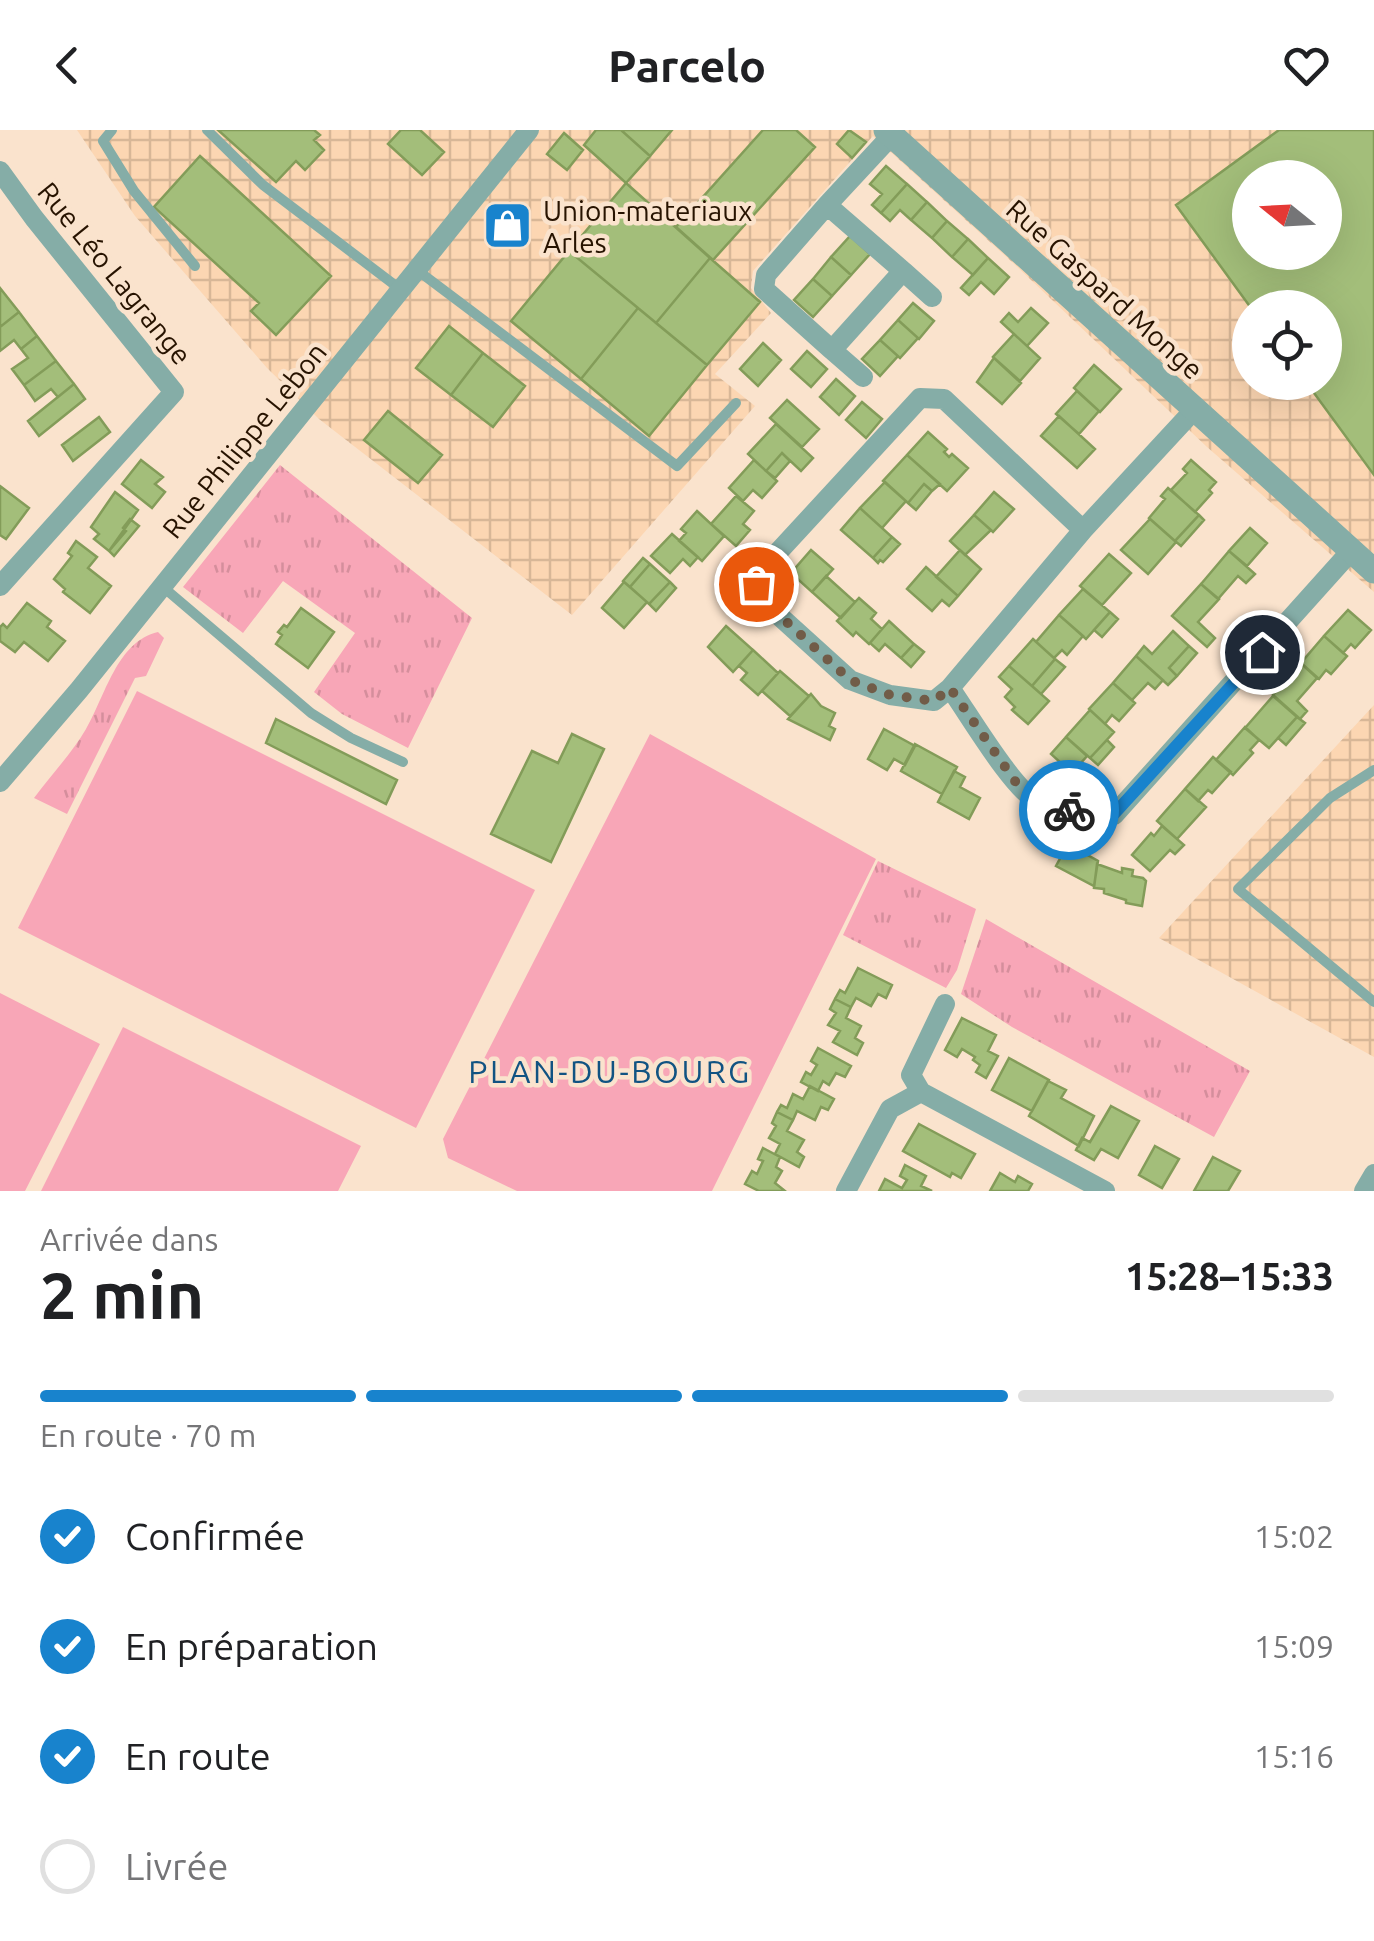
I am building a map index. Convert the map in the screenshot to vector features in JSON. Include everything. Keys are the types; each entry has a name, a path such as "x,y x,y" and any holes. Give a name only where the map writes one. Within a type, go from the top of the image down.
{"street":[{"name":"Rue Philippe Lebon","path":"0,782 530,130"},
{"path":"863,377 764,290 766,275 889,132"},
{"name":"Rue Gaspard Monge","path":"889,132 1374,571"},
{"name":"Rue Léo Lagrange","path":"0,171 174,392 0,586"},
{"path":"827,205 932,297"},
{"path":"832,350 902,271"},
{"path":"1084,530 944,399 920,398 757,574 754,592 850,680 890,695 934,701 950,688 1084,530 1194,410"},
{"path":"950,688 1017,784 1034,801 1094,817 1114,814 1351,551"},
{"path":"945,1004 910,1075 921,1092 1105,1191"},
{"path":"846,1191 890,1109 921,1092"},
{"path":"1364,1191 1374,1174"}],"lane":[{"path":"112,130 103,141 134,191 195,266"},
{"path":"207,130 263,186 400,289"},
{"path":"416,270 677,466 736,403"},
{"path":"162,587 311,713 351,738 404,762"},
{"path":"1374,770 1330,798 1238,888 1374,1002"}],"shaded area":[{"path":"77,130 1374,130 1374,592 1207,447 873,136 753,271 751,288 771,313 715,374 755,406 572,615 319,419 267,368 135,216"},
{"path":"1374,705 1374,1057 1159,938"}],"green space":[{"path":"280,465 472,618 408,748 342,714 314,692 355,633 283,581 243,633 183,587"},
{"path":"158,632 164,638 146,676 135,678 67,814 34,798 80,738 122,658 144,637"},
{"path":"137,691 535,890 416,1128 18,928"},
{"path":"650,734 876,859 712,1191 517,1191 448,1158 443,1139"},
{"path":"878,861 976,909 957,970 946,988 843,935"},
{"path":"986,919 1250,1071 1214,1137 1012,1027 961,994"},
{"path":"0,993 100,1044 25,1191 0,1191"},
{"path":"123,1027 361,1146 338,1191 41,1191"}],"building":[{"path":"218,130 314,130 320,135 314,140 324,150 305,170 296,161 276,182"},
{"path":"401,130 420,130 444,152 422,175 388,144"},
{"path":"596,130 621,130 650,156 626,183 584,145"},
{"path":"621,130 672,130 650,156"},
{"path":"763,130 796,130 815,147 713,260 676,227"},
{"path":"849,130 866,142 852,158 837,144"},
{"path":"1279,130 1374,130 1374,475 1319,400 1342,400 1342,290 1238,290 1176,205 1232,164 1232,270 1342,270 1342,160 1238,160"},
{"path":"564,133 583,150 567,170 547,154"},
{"path":"200,156 331,276 276,335 251,311 259,303 154,207"},
{"path":"886,166 907,184 881,213 872,205 882,194 870,184"},
{"path":"626,183 710,258 656,323 569,251"},
{"path":"907,184 927,202 911,220 900,210 890,221 881,213"},
{"path":"927,202 947,221 932,238 911,220"},
{"path":"947,221 968,239 952,257 932,238"},
{"path":"850,236 870,254 851,275 831,257"},
{"path":"968,239 988,258 973,275 952,257"},
{"path":"569,251 638,308 581,379 511,321"},
{"path":"831,257 851,275 832,296 813,279"},
{"path":"710,258 760,302 707,365 656,323"},
{"path":"988,258 1009,277 994,294 981,282 969,295 961,288"},
{"path":"813,279 832,296 813,317 794,300"},
{"path":"0,288 19,312 0,327"},
{"path":"913,303 934,321 919,339 898,320"},
{"path":"638,308 707,365 649,436 581,379"},
{"path":"1031,308 1048,323 1027,346 1001,322 1009,313 1018,322"},
{"path":"19,312 37,336 21,349 14,340 0,351 0,327"},
{"path":"898,320 918,338 900,358 880,340"},
{"path":"449,326 483,353 451,395 416,368"},
{"path":"1014,334 1040,358 1020,381 993,357"},
{"path":"37,336 56,361 24,385 12,369 28,358 21,349"},
{"path":"880,340 898,356 880,376 862,359"},
{"path":"763,343 781,360 758,386 740,369"},
{"path":"807,351 827,369 811,387 791,369"},
{"path":"483,353 525,386 493,427 451,395"},
{"path":"994,358 1021,383 1002,404 977,382"},
{"path":"56,361 74,384 58,397 51,389 35,401 24,385"},
{"path":"1094,365 1121,389 1100,412 1074,388"},
{"path":"836,379 855,396 839,415 820,397"},
{"path":"74,384 85,399 39,436 28,421"},
{"path":"1077,391 1099,411 1079,434 1056,414"},
{"path":"787,400 819,429 802,447 770,418"},
{"path":"862,402 882,419 866,438 846,420"},
{"path":"388,411 442,455 418,483 364,440"},
{"path":"1059,416 1095,449 1077,468 1041,436"},
{"path":"99,417 110,432 73,461 62,445"},
{"path":"776,424 813,458 801,471 782,453 766,471 748,454"},
{"path":"928,432 947,449 944,452 949,457 952,454 968,468 947,491 907,455"},
{"path":"782,453 790,461 775,478 766,471"},
{"path":"907,455 940,484 932,491 924,484 908,503 883,481"},
{"path":"141,460 163,477 155,484 165,492 152,508 122,484"},
{"path":"754,460 777,481 762,498 753,490 743,501 729,488"},
{"path":"1191,460 1216,482 1209,490 1212,493 1195,512 1171,490 1187,473 1183,469"},
{"path":"885,482 906,501 882,528 860,508"},
{"path":"924,484 932,491 916,510 908,503"},
{"path":"0,486 29,508 6,539 0,535"},
{"path":"1168,488 1199,515 1175,541 1149,518 1165,499 1161,496"},
{"path":"115,492 138,510 109,551 94,539 99,534 91,527"},
{"path":"994,492 1014,509 993,532 974,515"},
{"path":"736,496 754,511 743,524 750,530 736,546 711,524"},
{"path":"860,508 892,537 873,558 841,530"},
{"path":"697,511 724,536 702,561 679,541 686,533 681,529"},
{"path":"974,515 991,530 965,555 950,541"},
{"path":"1199,515 1204,520 1181,546 1175,541"},
{"path":"130,519 139,526 114,556 109,551 126,531 123,528"},
{"path":"1150,519 1176,542 1148,574 1121,550"},
{"path":"1250,528 1267,543 1247,566 1229,551"},
{"path":"672,534 698,557 690,566 683,559 670,573 651,556"},
{"path":"892,537 900,544 878,563 873,558"},
{"path":"76,541 97,557 88,568 111,586 90,613 63,592 65,589 54,579 72,556 68,553"},
{"path":"811,550 833,569 812,592 791,573"},
{"path":"960,550 981,569 958,596 936,577"},
{"path":"1229,551 1255,574 1246,583 1238,576 1218,599 1201,584"},
{"path":"1109,554 1131,573 1102,605 1080,586"},
{"path":"643,558 650,564 630,587 623,581"},
{"path":"650,564 670,582 649,604 630,587"},
{"path":"926,567 958,596 949,606 942,600 932,611 907,589"},
{"path":"826,576 855,602 841,618 812,592"},
{"path":"624,582 647,602 624,628 602,608"},
{"path":"670,582 676,588 656,611 649,604"},
{"path":"1201,584 1219,599 1198,622 1215,638 1207,647 1172,616"},
{"path":"1083,589 1110,612 1086,639 1059,615"},
{"path":"859,598 876,613 871,619 882,629 869,644 837,621"},
{"path":"27,603 51,621 47,627 65,641 48,661 24,642 15,652 0,641 0,627 3,624 7,628"},
{"path":"301,608 334,632 308,668 276,644 282,635 278,632 284,625 287,627"},
{"path":"1348,610 1371,630 1355,648 1351,644 1343,653 1324,636"},
{"path":"1110,612 1118,619 1102,637 1094,630"},
{"path":"1059,615 1083,636 1067,655 1062,650 1054,658 1036,642"},
{"path":"889,621 914,644 901,658 885,644 879,651 870,643"},
{"path":"726,626 753,650 733,672 708,647"},
{"path":"1173,631 1189,646 1169,668 1177,676 1168,685 1136,656 1144,646 1152,654"},
{"path":"1324,636 1347,656 1331,674 1326,670 1319,679 1301,663"},
{"path":"1033,639 1055,659 1032,686 1009,666"},
{"path":"914,644 924,652 911,667 901,658"},
{"path":"1189,646 1197,653 1177,676 1169,668"},
{"path":"753,650 778,673 758,695 741,680 747,673 739,666"},
{"path":"1136,656 1163,680 1155,689 1148,683 1132,700 1113,683"},
{"path":"1294,657 1317,678 1297,701 1307,711 1300,719 1273,695 1285,682 1278,676"},
{"path":"1055,659 1065,667 1041,694 1032,686"},
{"path":"1009,666 1049,701 1028,724 1012,710 1015,707 1005,697 1012,689 999,677"},
{"path":"780,671 809,696 790,716 762,691"},
{"path":"1113,683 1135,703 1119,721 1112,715 1105,724 1089,709"},
{"path":"811,694 821,706 835,713 829,726 835,729 830,740 788,719"},
{"path":"1273,696 1297,717 1269,748 1245,728"},
{"path":"1090,710 1114,732 1090,758 1066,737"},
{"path":"1297,717 1305,723 1286,745 1278,738"},
{"path":"276,719 397,780 386,804 266,743"},
{"path":"1245,727 1259,740 1233,775 1216,760"},
{"path":"884,729 915,746 905,765 894,759 887,770 868,759"},
{"path":"572,734 604,749 551,862 491,834 532,751 558,763"},
{"path":"1066,737 1087,756 1072,773 1051,754"},
{"path":"1107,740 1114,747 1098,765 1090,758"},
{"path":"915,744 957,767 942,794 901,771"},
{"path":"1213,757 1231,772 1212,793 1208,790 1198,801 1185,789"},
{"path":"954,771 965,777 960,787 980,798 969,819 938,802"},
{"path":"1185,789 1206,807 1177,839 1157,821"},
{"path":"1162,826 1184,845 1175,854 1170,850 1150,871 1132,855"},
{"path":"1068,844 1098,861 1094,886 1056,866"},
{"path":"1097,864 1122,873 1122,868 1133,870 1132,876 1143,878 1146,881 1142,906 1094,888"},
{"path":"858,968 892,985 886,998 878,994 871,1006 856,998 851,1007 835,999 840,990 845,993"},
{"path":"835,999 851,1007 846,1018 861,1026 855,1038 863,1043 857,1055 833,1042 840,1031 828,1025 836,1013 830,1009"},
{"path":"962,1018 996,1035 988,1051 998,1056 986,1078 976,1072 980,1065 973,1060 975,1057 962,1049 957,1057 945,1050"},
{"path":"818,1048 851,1066 845,1077 836,1073 829,1085 823,1081 818,1091 801,1082 806,1072 811,1075 817,1065 811,1061"},
{"path":"1009,1058 1049,1080 1032,1111 992,1090"},
{"path":"1048,1081 1066,1090 1061,1098 1094,1116 1079,1146 1029,1116"},
{"path":"810,1086 834,1099 828,1110 821,1107 815,1120 797,1111 793,1120 777,1112 781,1105 787,1108 793,1094 803,1099"},
{"path":"1111,1106 1139,1121 1118,1158 1101,1149 1094,1160 1076,1150 1082,1138 1090,1142"},
{"path":"777,1112 793,1120 787,1131 804,1140 797,1152 804,1157 799,1167 775,1154 780,1144 769,1138 776,1126 772,1123"},
{"path":"919,1124 975,1154 961,1178 952,1173 950,1177 903,1151"},
{"path":"1155,1146 1179,1159 1162,1188 1139,1175"},
{"path":"763,1148 780,1157 776,1167 782,1171 775,1183 785,1191 759,1191 745,1184 752,1171 757,1174"},
{"path":"1213,1157 1240,1171 1228,1191 1194,1191"},
{"path":"905,1165 926,1176 921,1186 932,1191 879,1191 885,1179 902,1188 907,1180 900,1176"},
{"path":"1000,1173 1015,1182 1018,1176 1032,1184 1028,1191 990,1191"}],"way so far":[{"path":"756,584 754,592 850,680 890,695 934,701 950,688 1017,784 1034,801 1069,810"}],"place":[{"name":"Union-materiaux Arles","path":"508,226"}],"district":[{"name":"PLAN-DU-BOURG","path":"610,1071"}],"route":[{"path":"1069,810 1094,817 1114,814 1262,652"}]}
